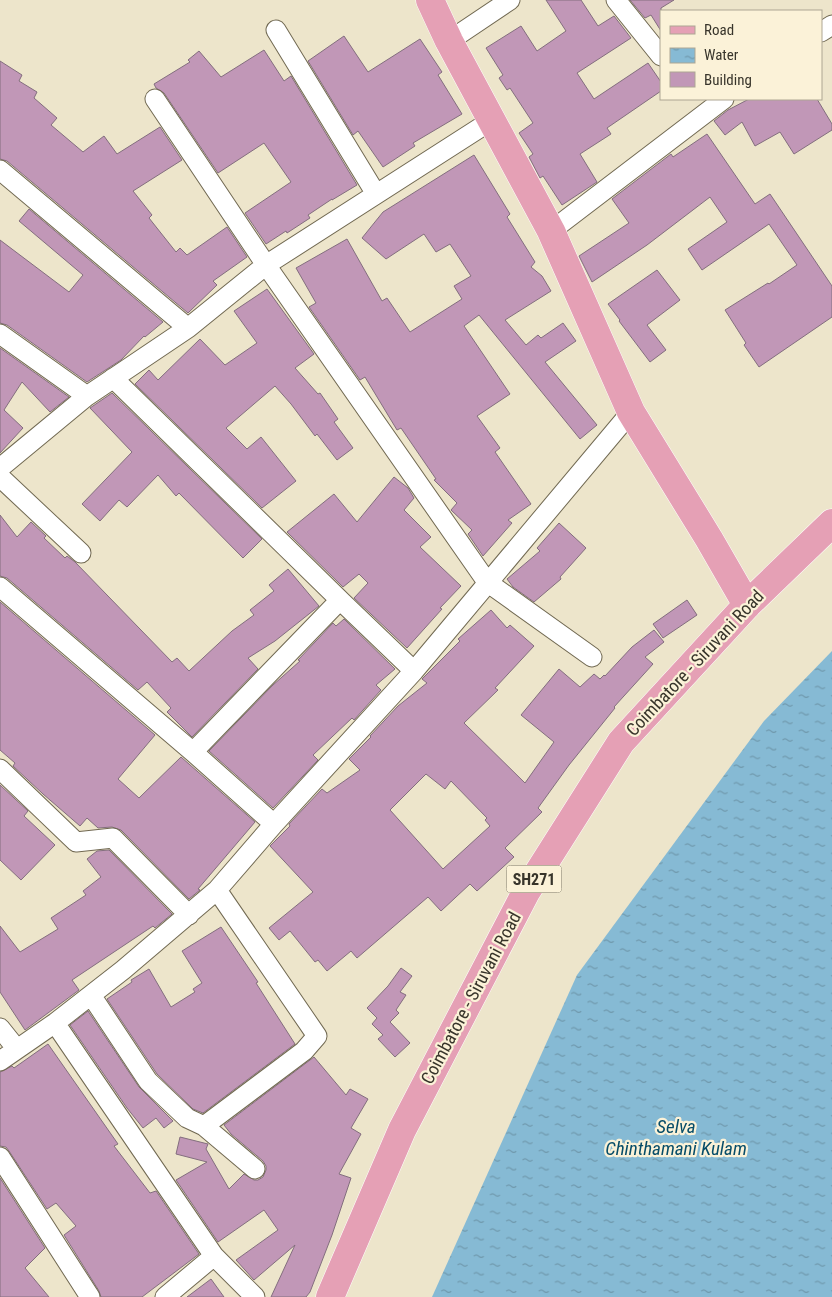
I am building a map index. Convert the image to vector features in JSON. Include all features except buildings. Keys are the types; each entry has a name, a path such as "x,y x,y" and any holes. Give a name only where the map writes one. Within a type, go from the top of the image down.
{"main road":[{"path":"430,0 449,40 551,230 631,412 747,605"},
{"name":"Coimbatore - Siruvani Road","path":"330,1297 402,1130 526,892 621,742 747,605 832,523"}],"street":[{"path":"449,40 510,0"},
{"path":"616,0 660,55"},
{"path":"276,30 376,194"},
{"path":"155,99 266,264 487,582 592,657"},
{"path":"551,230 700,105 720,100"},
{"path":"0,468 87,396 188,328 266,264 492,120"},
{"path":"0,170 188,328"},
{"path":"0,334 87,396"},
{"path":"113,378 414,671"},
{"path":"0,1061 16,1048 55,1023 91,995 189,916 217,890 274,824 414,671 631,412"},
{"path":"0,477 81,553"},
{"path":"0,587 274,824"},
{"path":"193,752 340,600"},
{"path":"0,768 76,842 113,838 189,916"},
{"path":"204,1126 289,1063 304,1051 317,1036 217,890"},
{"path":"91,995 148,1081 187,1118 204,1126 255,1169"},
{"path":"55,1023 214,1256 255,1297"},
{"path":"0,1028 16,1048"},
{"path":"0,1157 90,1297"},
{"path":"166,1297 214,1256"}],"water":[{"name":"Selva Chinthamani Kulam","path":"832,651 832,1297 432,1297 577,975 764,721"}]}
